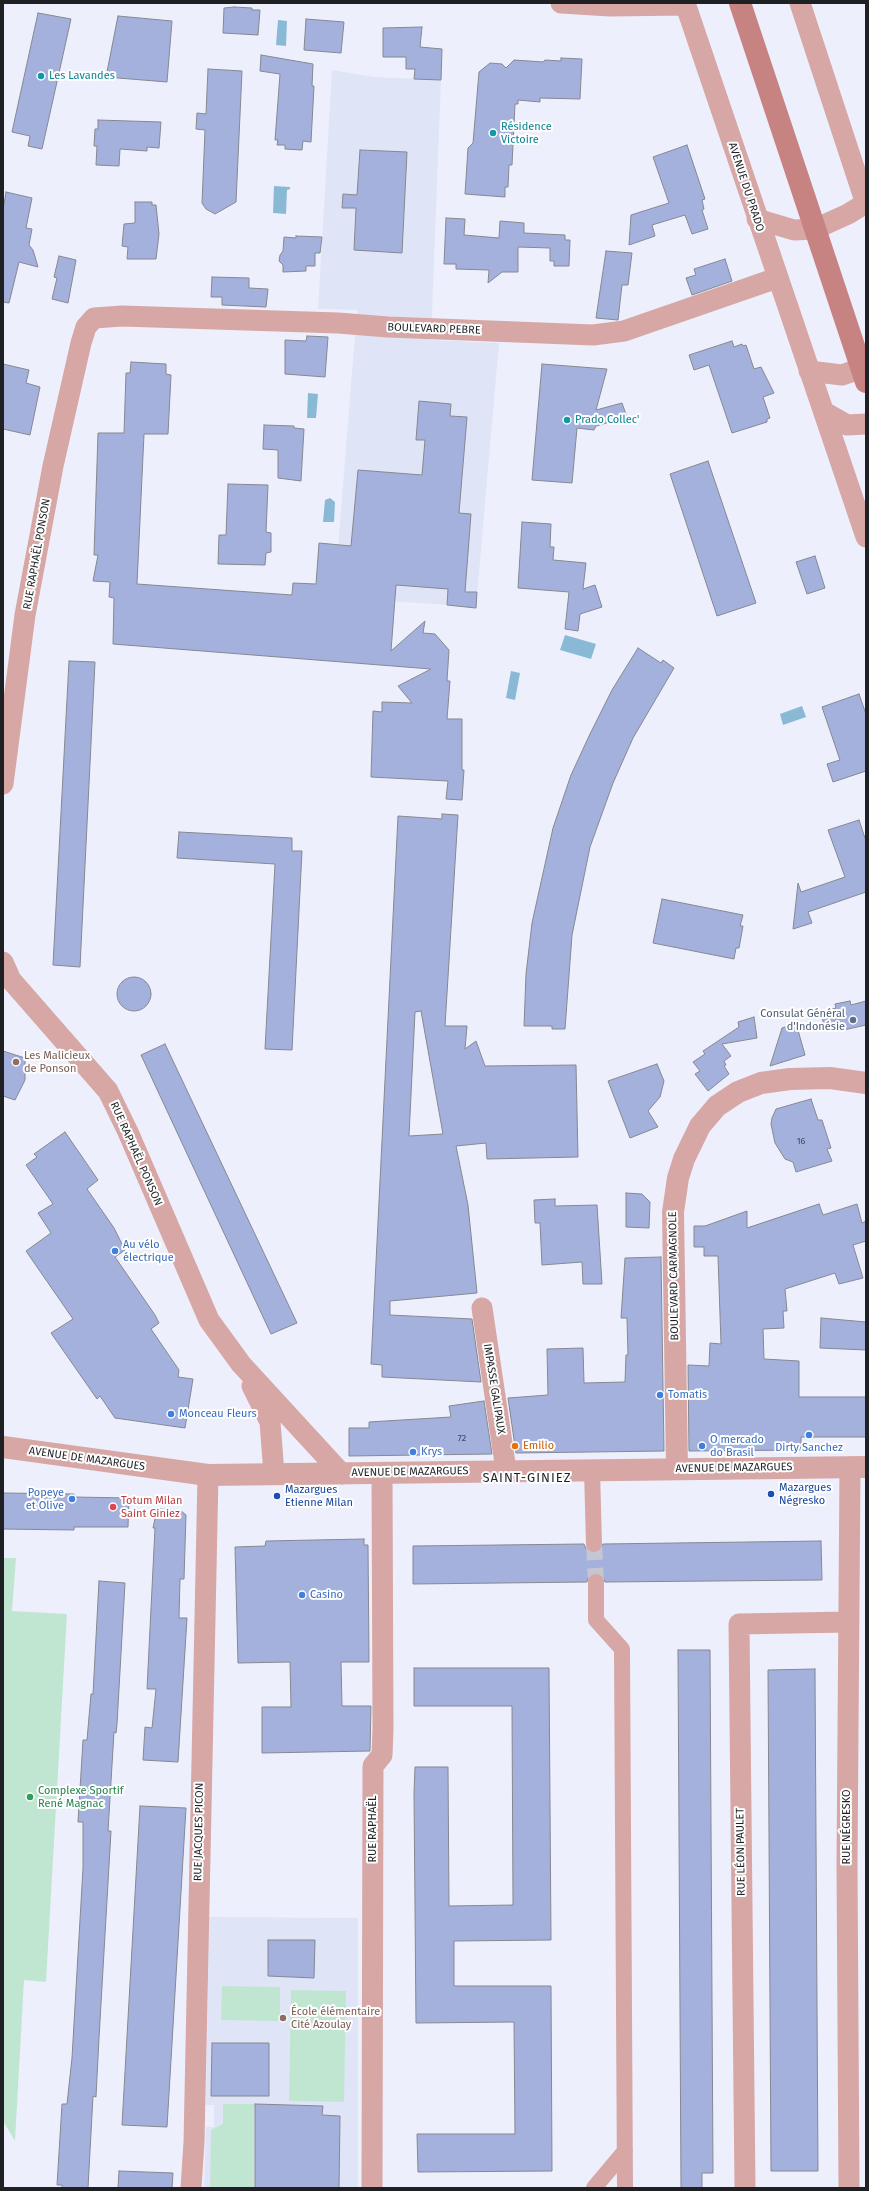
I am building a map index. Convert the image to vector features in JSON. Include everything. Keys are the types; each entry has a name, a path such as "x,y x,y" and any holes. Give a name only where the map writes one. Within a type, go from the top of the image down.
{"main road":[{"path":"740,3 864,375"}],"street":[{"path":"561,3 610,6 686,4"},
{"path":"757,219 794,230 815,229 866,203 800,3"},
{"name":"AVENUE DU PRADO","path":"686,4 757,219 866,537"},
{"name":"BOULEVARD PEBRE","path":"86,327 94,318 122,316 338,323 388,327 593,335 624,331 777,278"},
{"name":"RUE RAPHAËL PONSON","path":"3,784 27,608 53,466 76,363 86,327"},
{"path":"809,371 842,375 864,375"},
{"path":"824,412 856,424 866,439"},
{"name":"RUE RAPHAËL PONSON","path":"3,962 12,980 108,1092 131,1139 209,1320 278,1418 342,1474"},
{"name":"BOULEVARD CARMAGNOLE","path":"677,1469 673,1212 678,1178 684,1159 700,1126 717,1106 738,1092 760,1084 790,1079 830,1078 866,1083"},
{"name":"IMPASSE GALIPAUX","path":"482,1308 506,1470"},
{"path":"274,1474 278,1418"},
{"name":"AVENUE DE MAZARGUES","path":"3,1448 208,1475 342,1474 506,1470 858,1467"},
{"name":"RUE NÉGRESKO","path":"849,2188 847,1864 848,1622 858,1467"},
{"path":"592,1470 594,1544"},
{"name":"RUE RAPHAËL","path":"372,2188 373,1766 382,1755 383,1729 382,1473"},
{"name":"RUE JACQUES PICON","path":"191,2188 194,2142 208,1475"},
{"path":"596,1582 596,1620 622,1649 625,2188"},
{"name":"RUE LÉON PAULET","path":"745,2188 739,1624 848,1622"},
{"path":"594,2188 625,2151"}],"shaded area":[{"path":"332,70 374,77 441,80 431,340 499,343 476,607 334,597 357,310 318,309"},
{"name":"École élémentaire Cité Azoulay","path":"209,1917 358,1918 358,2188 204,2188 206,2127 214,2127 214,2105 206,2105"}],"green space":[{"name":"Complexe Sportif René Magnac","path":"3,1558 16,1558 12,1611 67,1614 46,1982 24,1980 15,2141 3,2121"},
{"path":"222,1986 280,1987 280,2021 221,2020"},
{"path":"291,1990 346,1991 344,2102 289,2101"},
{"path":"223,2104 254,2104 254,2188 210,2188 211,2130 223,2124"}],"water":[{"path":"278,20 287,21 286,46 276,45"},
{"path":"274,186 290,187 290,189 287,190 286,214 273,213"},
{"path":"308,393 318,394 316,418 307,418"},
{"path":"330,498 335,502 334,522 323,522 325,500"},
{"path":"565,635 596,644 591,659 560,650"},
{"path":"511,671 520,673 515,700 506,698"},
{"path":"802,706 806,717 783,725 780,714"}],"building":[{"path":"234,7 260,10 258,35 223,33 224,8"},
{"name":"Les Lavandes","path":"38,13 71,19 42,149 28,146 30,136 12,132"},
{"path":"118,16 172,21 167,82 106,77"},
{"path":"306,19 344,22 341,53 304,50"},
{"path":"422,27 420,47 442,49 441,80 414,79 415,69 406,69 406,57 383,57 383,28"},
{"path":"261,55 313,64 312,86 314,86 311,142 303,141 302,150 285,149 285,145 277,145 278,140 275,140 280,74 260,71"},
{"name":"Résidence Victoire","path":"561,58 582,59 580,99 540,98 540,102 518,100 518,104 515,104 512,165 509,165 508,187 505,187 505,197 465,194 468,148 473,143 479,72 490,63 502,64 506,68 514,60 543,62 545,60 561,61"},
{"path":"208,69 242,71 236,202 215,214 206,209 202,203 205,130 196,129 197,113 206,114"},
{"path":"98,120 161,122 159,148 147,147 147,151 120,149 119,166 96,165 97,146 94,146 95,129 98,129"},
{"path":"687,145 705,199 702,200 704,209 702,210 708,229 692,234 685,215 652,225 655,236 629,245 631,215 669,203 653,157"},
{"path":"360,150 407,152 402,253 354,250 356,208 342,208 343,194 357,195"},
{"path":"6,192 32,198 26,228 32,229 29,245 33,250 38,267 19,262 9,303 3,302 3,210"},
{"path":"135,202 152,202 152,205 156,205 159,234 156,259 127,259 128,247 122,246 124,224 135,223"},
{"path":"446,218 465,219 464,235 499,238 500,221 524,223 524,233 565,235 565,240 570,240 569,266 554,266 554,261 550,261 550,248 518,247 518,272 502,272 488,283 489,270 456,269 456,264 444,264"},
{"path":"296,236 322,237 320,253 315,253 315,266 306,266 306,271 283,272 283,265 279,261 280,255 283,251 284,237 296,238"},
{"path":"606,251 632,253 628,285 622,285 618,320 596,318"},
{"path":"59,256 76,260 68,303 52,299 57,278 54,277"},
{"path":"725,259 732,281 692,295 686,278 696,275 694,269"},
{"path":"212,277 249,278 249,288 268,289 266,307 222,305 222,297 211,297"},
{"path":"307,336 328,337 325,377 285,374 285,340 306,341"},
{"path":"732,341 734,347 742,344 743,346 746,345 754,369 761,367 774,393 763,397 770,418 767,419 767,422 732,433 709,365 694,370 689,355"},
{"path":"131,362 166,364 166,374 171,375 168,434 144,434 137,584 292,595 293,583 316,584 319,543 351,546 358,470 422,475 425,440 416,440 419,401 451,404 450,416 467,417 459,513 471,514 465,592 477,592 476,608 447,605 448,589 396,585 391,651 425,621 423,633 435,634 449,650 447,681 450,681 447,719 462,719 462,770 464,770 462,800 446,799 448,781 371,777 373,711 382,712 382,702 412,703 398,686 431,669 113,644 114,598 109,597 110,582 93,581 98,555 94,555 98,433 124,433 126,373 130,373"},
{"path":"3,364 29,370 26,383 40,387 30,435 3,429"},
{"name":"Prado Collec'","path":"542,364 607,369 596,410 622,403 627,417 596,426 594,430 577,428 572,483 532,480"},
{"path":"264,425 294,426 294,428 304,429 301,481 278,478 278,450 263,449"},
{"path":"708,461 756,603 717,616 670,474"},
{"path":"228,484 268,485 266,532 271,533 271,552 266,553 265,565 218,564 219,535 226,535"},
{"path":"522,522 551,524 550,547 554,547 553,560 586,563 583,589 595,585 602,607 580,614 578,631 565,629 569,592 518,588"},
{"path":"815,556 825,588 807,594 796,562"},
{"path":"638,648 661,663 663,660 674,668 633,738 613,783 590,847 572,935 565,1029 552,1029 552,1026 524,1026 526,974 532,923 553,828 571,775 590,734 612,690"},
{"path":"69,661 95,662 80,967 53,965"},
{"path":"859,694 866,714 866,771 833,782 827,764 840,760 822,707"},
{"path":"442,814 458,815 445,1026 467,1026 465,1049 476,1041 485,1066 576,1065 578,1157 487,1159 486,1143 456,1146 468,1205 477,1293 390,1301 390,1315 472,1319 481,1382 382,1377 382,1365 371,1364 398,816 442,819","holes":["421,1011 443,1134 409,1136 415,1012"]},
{"path":"859,820 866,841 866,892 808,912 812,923 793,929 798,883 801,892 845,877 828,830"},
{"path":"179,832 292,838 292,851 302,851 292,1050 265,1049 275,864 177,858"},
{"path":"662,899 743,915 740,926 743,926 739,948 736,948 734,959 653,943"},
{"path":"134,977 146,982 151,994 146,1006 134,1011 122,1006 117,994 122,982"},
{"path":"850,1001 851,1005 866,1001 866,1025 844,1030 844,1025 825,1030 821,1012 836,1008 835,1004"},
{"path":"754,1017 757,1038 722,1044 731,1056 724,1061 726,1065 724,1066 729,1074 708,1091 695,1074 700,1071 693,1062 705,1054 703,1051 739,1027 738,1022"},
{"path":"796,1023 805,1055 770,1066 782,1028"},
{"path":"165,1044 297,1323 271,1334 141,1055"},
{"path":"3,1051 25,1058 25,1080 15,1100 3,1096"},
{"path":"657,1064 664,1081 660,1097 648,1111 658,1127 630,1138 608,1081"},
{"path":"811,1099 818,1120 822,1120 831,1148 827,1149 832,1161 796,1172 793,1162 785,1159 775,1143 771,1124 772,1118 776,1109"},
{"path":"65,1132 98,1180 87,1189 114,1228 125,1250 115,1257 159,1323 151,1329 179,1370 178,1377 193,1379 185,1428 115,1418 100,1396 97,1399 51,1333 73,1319 26,1251 51,1233 38,1213 53,1204 26,1165 37,1157 34,1154"},
{"path":"626,1193 642,1194 650,1202 649,1228 626,1227"},
{"path":"555,1199 555,1206 597,1205 602,1284 583,1284 582,1262 542,1265 540,1223 535,1223 534,1200"},
{"path":"819,1204 823,1215 857,1204 862,1223 866,1221 866,1241 853,1245 863,1278 839,1284 835,1273 785,1289 787,1311 783,1311 784,1328 763,1329 764,1359 799,1361 799,1397 866,1397 866,1437 801,1437 801,1450 689,1451 688,1365 709,1366 710,1343 721,1344 718,1256 704,1256 704,1247 694,1247 694,1226 705,1226 747,1211 747,1228"},
{"path":"661,1257 664,1451 516,1453 508,1398 548,1395 547,1349 583,1348 584,1383 625,1382 626,1355 628,1355 627,1318 621,1318 625,1258"},
{"path":"821,1318 866,1322 866,1350 820,1348"},
{"path":"484,1401 492,1454 349,1456 349,1428 369,1428 369,1422 451,1417 449,1406"},
{"path":"3,1493 74,1494 74,1497 129,1498 128,1527 74,1527 74,1530 3,1529"},
{"path":"157,1509 180,1510 186,1515 184,1579 180,1579 179,1618 187,1618 178,1762 143,1760 145,1727 152,1728 156,1689 147,1689 155,1528 153,1528"},
{"name":"Casino","path":"364,1539 364,1545 368,1545 369,1662 341,1662 342,1706 371,1706 370,1751 262,1753 262,1707 291,1707 290,1662 238,1663 235,1547 265,1546 266,1541"},
{"path":"821,1541 822,1580 605,1582 601,1574 596,1573 588,1577 587,1582 413,1584 413,1546 584,1544 586,1549 594,1553 599,1552 603,1544"},
{"path":"99,1581 125,1583 117,1724 116,1733 114,1732 108,1831 111,1831 96,2097 93,2096 88,2188 62,2188 62,2185 57,2185 62,2104 67,2104 72,2058 83,1868 83,1822 78,1822 83,1740 87,1740 91,1694 93,1694"},
{"path":"678,1650 710,1650 713,2173 702,2173 702,2188 681,2188"},
{"path":"414,1668 549,1668 551,1940 454,1941 454,1986 551,1986 552,2171 418,2172 417,2134 515,2134 514,2022 416,2023 414,1793 415,1767 448,1767 449,1906 513,1905 512,1706 414,1706"},
{"path":"815,1669 818,2171 771,2171 768,1670"},
{"path":"140,1806 186,1808 167,2127 122,2125"},
{"path":"268,1940 315,1940 314,1978 268,1976"},
{"path":"212,2043 269,2043 269,2096 211,2096"},
{"path":"255,2104 323,2106 322,2115 340,2116 339,2188 255,2188"},
{"path":"119,2171 173,2173 172,2188 118,2188"}],"tunnel":[{"path":"594,1544 596,1582"}],"place":[{"name":"Les Lavandes","path":"41,76"},
{"name":"Résidence Victoire","path":"493,133"},
{"name":"Prado Collec'","path":"567,420"},
{"name":"Consulat Général d'Indonésie","path":"853,1020"},
{"name":"Les Malicieux de Ponson","path":"16,1062"},
{"name":"Au vélo électrique","path":"115,1251"},
{"name":"Tomatis","path":"660,1395"},
{"name":"Monceau Fleurs","path":"171,1414"},
{"name":"Dirty Sanchez","path":"809,1435"},
{"name":"Emilio","path":"515,1446"},
{"name":"O mercado do Brasil","path":"702,1446"},
{"name":"Krys","path":"413,1452"},
{"name":"Mazargues Négresko","path":"771,1494"},
{"name":"Mazargues Etienne Milan","path":"277,1496"},
{"name":"Popeye et Olive","path":"72,1499"},
{"name":"Totum Milan Saint Giniez","path":"113,1507"},
{"name":"Casino","path":"302,1595"},
{"name":"Complexe Sportif René Magnac","path":"30,1797"},
{"name":"École élémentaire Cité Azoulay","path":"283,2018"}],"district":[{"name":"SAINT-GINIEZ","path":"527,1478"}]}
